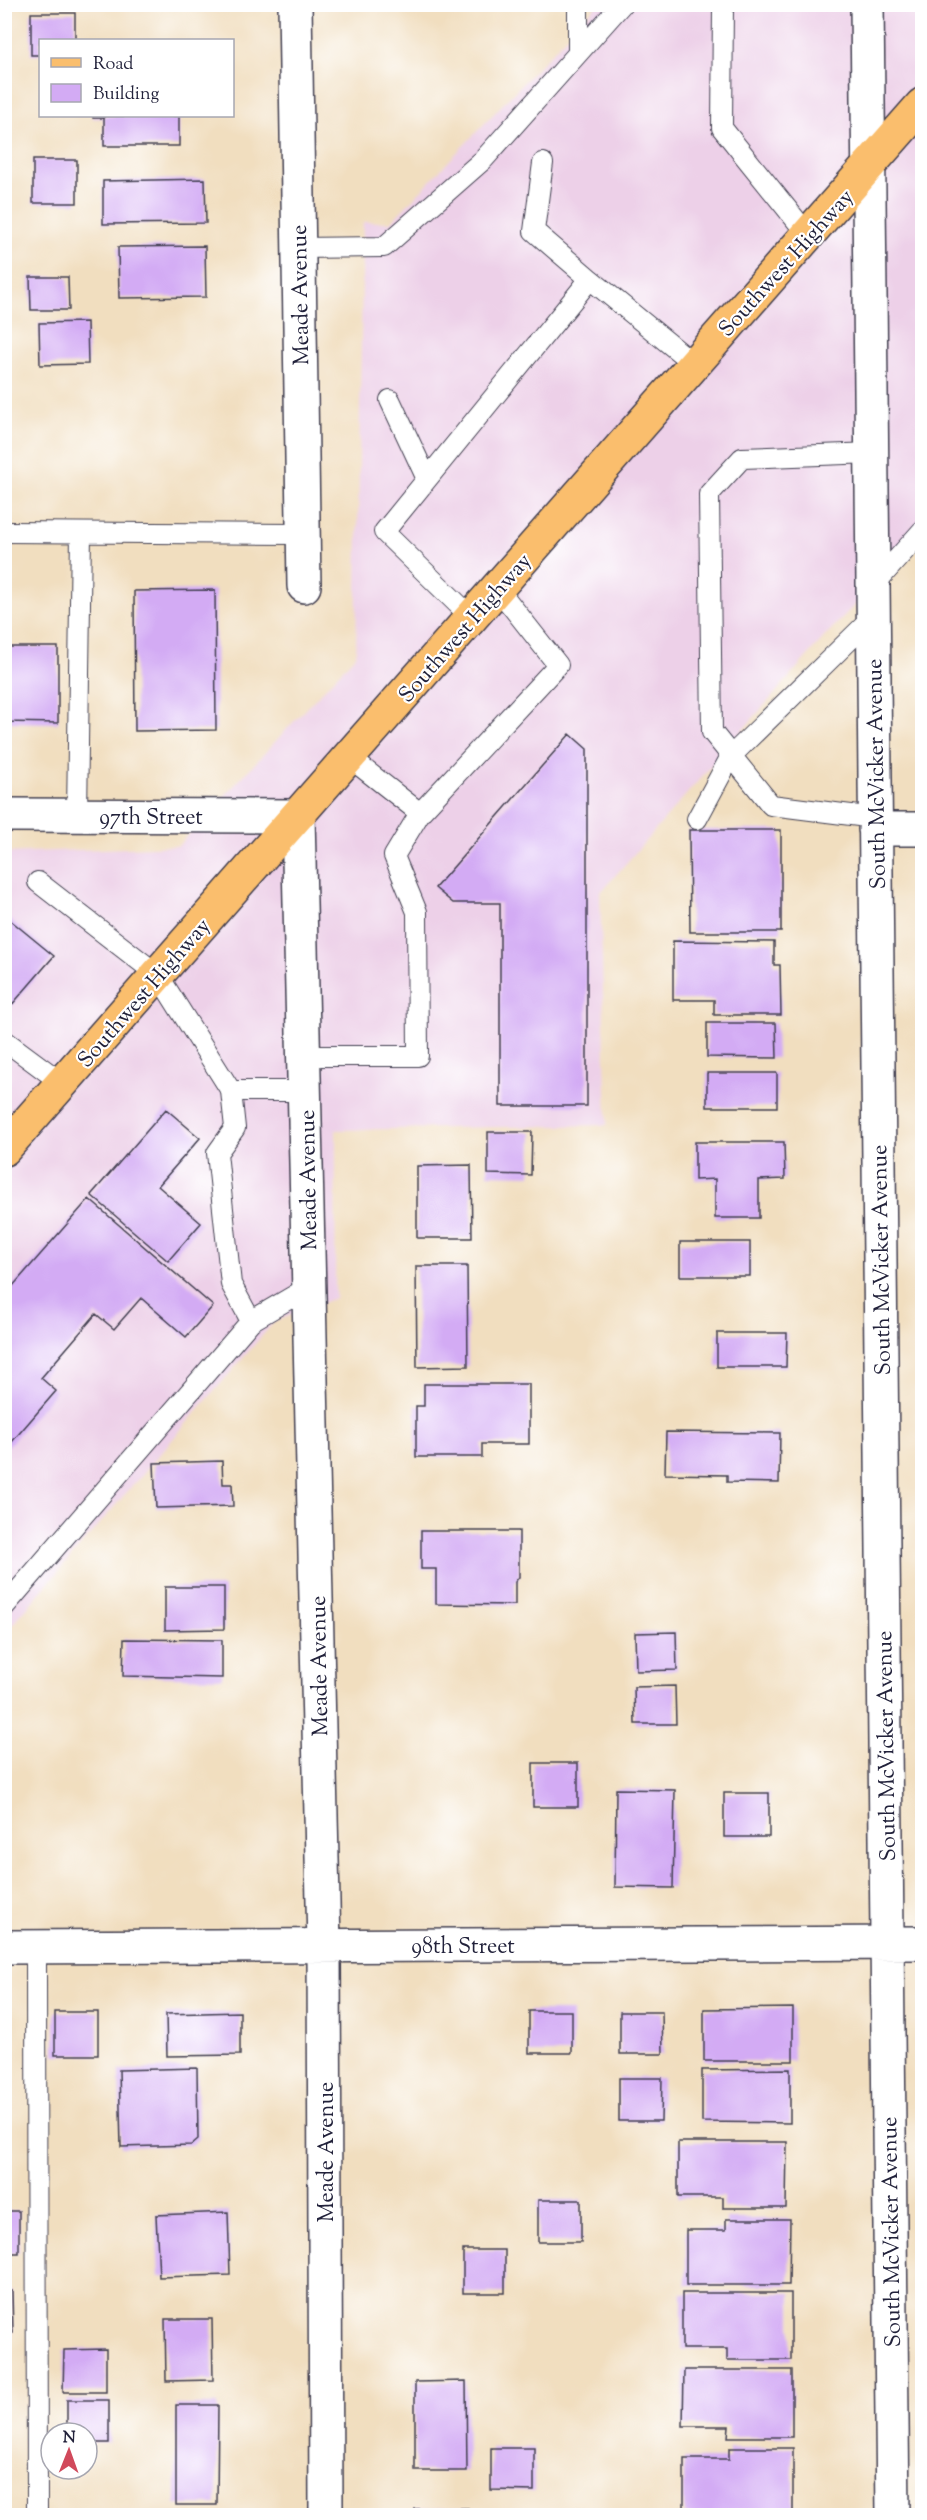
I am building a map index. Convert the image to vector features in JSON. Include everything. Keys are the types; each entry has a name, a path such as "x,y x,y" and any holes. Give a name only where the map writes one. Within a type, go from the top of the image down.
{"main road":[{"name":"Southwest Highway","path":"4,1149 922,105"}],"street":[{"name":"Meade Avenue","path":"295,4 304,586"},
{"name":"South McVicker Avenue","path":"867,4 893,2516"},
{"name":"97th Street","path":"4,815 298,816"},
{"name":"Meade Avenue","path":"298,816 324,1945 326,2516"},
{"path":"875,824 922,829"},
{"name":"98th Street","path":"4,1947 922,1943"}],"lane":[{"path":"578,4 578,53"},
{"path":"298,248 384,247 483,160 622,4"},
{"path":"723,4 722,128 807,236"},
{"path":"543,163 534,231 694,364"},
{"path":"472,618 384,532 590,279"},
{"path":"390,400 427,479"},
{"path":"872,453 742,458 709,494 712,732 771,805 875,824"},
{"path":"697,819 731,756 873,602 922,531"},
{"path":"4,532 303,534"},
{"path":"77,815 81,533"},
{"path":"304,1056 418,1056 417,912 394,856 420,813 558,665 498,589"},
{"path":"350,758 420,813"},
{"path":"38,882 158,975 231,1091 235,1128 217,1153 231,1284 251,1321"},
{"path":"4,1040 62,1083"},
{"path":"231,1091 304,1091"},
{"path":"4,1607 251,1321 309,1287"},
{"path":"36,1947 38,2516"}],"shaded area":[{"path":"597,5 922,5 922,534 826,635 600,893 607,1125 336,1130 335,1298 274,1322 5,1633 5,853 178,846 356,655 363,222 391,222"}],"building":[{"path":"31,13 75,13 75,39 39,39 39,55 31,55"},
{"path":"179,117 179,146 104,146 104,118 93,118"},
{"path":"33,160 77,160 77,203 33,203"},
{"path":"205,179 206,223 103,224 103,181"},
{"path":"205,246 206,297 119,298 118,247"},
{"path":"30,277 68,277 69,310 31,310"},
{"path":"87,322 88,364 40,365 39,323"},
{"path":"215,590 216,730 135,731 134,591"},
{"path":"4,647 58,647 58,723 4,722"},
{"path":"570,734 587,749 587,1106 500,1106 500,903 453,903 435,888"},
{"path":"689,830 781,830 781,932 690,932"},
{"path":"4,915 54,956 10,1007 4,1003"},
{"path":"673,941 774,942 774,965 780,965 781,1015 714,1015 714,1000 673,1000"},
{"path":"707,1023 776,1023 777,1058 707,1057"},
{"path":"707,1073 777,1073 777,1107 707,1107"},
{"path":"166,1109 200,1138 158,1186 201,1223 168,1261 91,1195"},
{"path":"488,1132 532,1132 531,1175 488,1174"},
{"path":"695,1142 784,1142 785,1179 759,1180 759,1218 715,1218 715,1179 695,1180"},
{"path":"471,1165 472,1238 417,1238 417,1166"},
{"path":"89,1199 213,1306 186,1337 141,1298 114,1329 96,1314 41,1378 56,1391 4,1451 4,1296"},
{"path":"680,1242 750,1242 750,1276 680,1276"},
{"path":"416,1266 467,1266 468,1366 417,1367"},
{"path":"717,1333 787,1333 786,1367 717,1367"},
{"path":"424,1384 529,1384 529,1444 482,1444 482,1457 416,1457 416,1406 424,1406"},
{"path":"666,1432 780,1433 779,1483 727,1482 727,1475 665,1474"},
{"path":"222,1461 223,1484 232,1484 233,1506 156,1508 154,1463"},
{"path":"421,1531 519,1531 519,1577 515,1582 515,1605 436,1604 436,1569 421,1569"},
{"path":"165,1587 224,1587 224,1629 165,1630"},
{"path":"676,1632 677,1670 636,1671 635,1633"},
{"path":"124,1639 222,1640 222,1678 123,1676"},
{"path":"675,1686 676,1724 635,1724 634,1687"},
{"path":"533,1763 578,1763 578,1807 533,1807"},
{"path":"616,1789 675,1790 673,1888 615,1887"},
{"path":"724,1793 769,1793 769,1837 724,1837"},
{"path":"793,2008 793,2061 704,2061 704,2009"},
{"path":"529,2011 572,2011 572,2053 529,2053"},
{"path":"55,2012 98,2012 98,2055 55,2055"},
{"path":"240,2012 240,2055 167,2056 166,2014"},
{"path":"620,2012 662,2012 663,2054 620,2054"},
{"path":"4,2035 9,2035 8,2077 4,2077"},
{"path":"197,2068 198,2139 191,2145 121,2147 119,2070"},
{"path":"790,2069 790,2123 702,2122 702,2070"},
{"path":"619,2078 662,2078 661,2121 619,2121"},
{"path":"678,2142 787,2142 786,2208 723,2208 723,2197 678,2197"},
{"path":"538,2200 581,2200 581,2242 538,2242"},
{"path":"4,2211 19,2211 19,2253 4,2253"},
{"path":"228,2212 230,2275 159,2277 156,2215"},
{"path":"726,2219 790,2219 789,2285 686,2285 686,2230 726,2230"},
{"path":"463,2250 505,2250 505,2293 463,2293"},
{"path":"4,2291 12,2291 13,2333 4,2333"},
{"path":"682,2293 791,2293 791,2360 727,2360 727,2349 682,2349"},
{"path":"165,2319 212,2319 213,2380 166,2381"},
{"path":"106,2349 106,2392 63,2392 64,2350"},
{"path":"684,2370 792,2370 792,2437 728,2437 729,2426 683,2426"},
{"path":"466,2381 467,2471 415,2471 415,2382"},
{"path":"67,2400 109,2400 109,2443 99,2443 99,2421 67,2421"},
{"path":"176,2405 218,2405 217,2505 176,2505"},
{"path":"491,2448 534,2448 534,2491 491,2490"},
{"path":"729,2448 793,2448 793,2515 684,2515 684,2459 729,2459"},
{"path":"468,2508 468,2516 415,2516 415,2509"}]}
